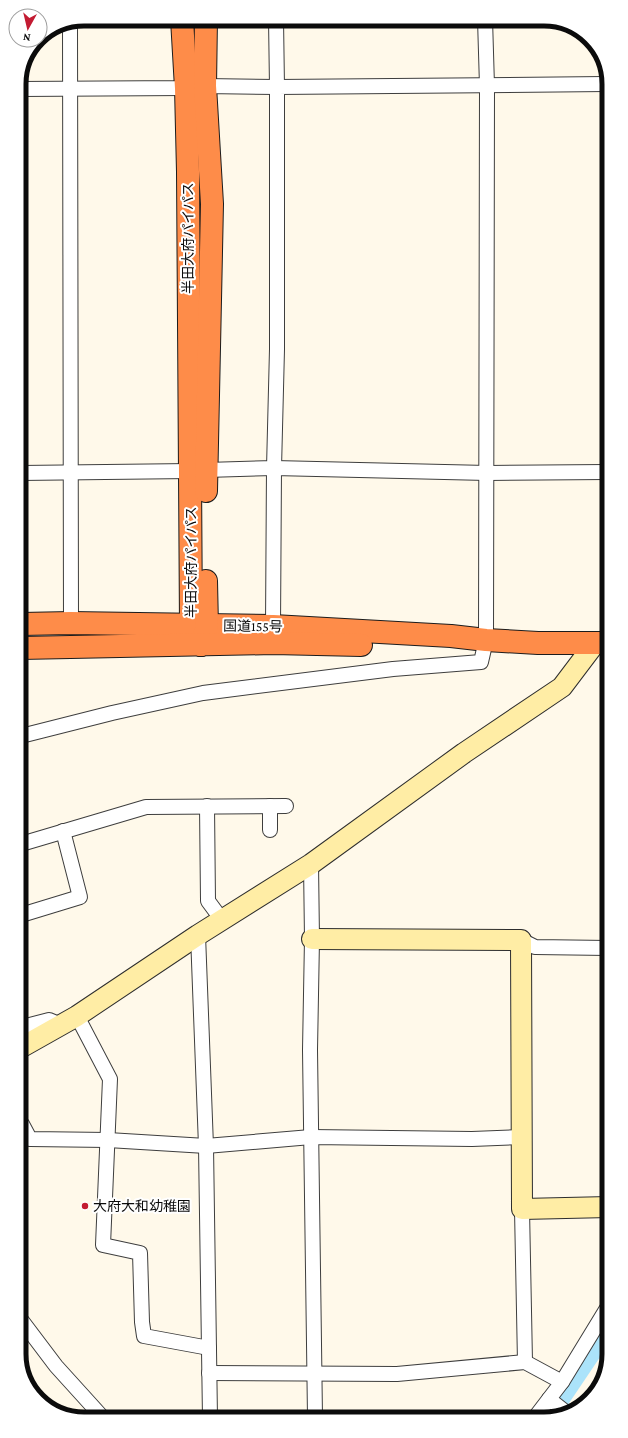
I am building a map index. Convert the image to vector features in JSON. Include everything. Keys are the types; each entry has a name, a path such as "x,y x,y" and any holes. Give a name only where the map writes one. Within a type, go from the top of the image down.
{"highway":[{"name":"半田大府パイパス","path":"183,26 196,87 212,204 198,470 200,632"},
{"name":"半田大府パイパス","path":"196,87 205,26"},
{"name":"国道155号","path":"26,624 71,623 200,632 273,643 448,645 486,640"},
{"name":"国道155号","path":"26,648 273,626 451,636 538,643 601,642"}],"street":[{"path":"273,626 274,468 277,350 276,26"},
{"path":"26,735 112,713 203,693 393,669 481,662 486,640 487,86 485,26"},
{"path":"70,28 71,623"},
{"path":"26,89 602,84"},
{"path":"26,473 274,468 487,473 602,472"},
{"path":"26,1045 69,1020 198,934 311,864 464,753 562,687 601,642"},
{"path":"207,806 208,901 222,920"},
{"path":"270,806 270,830"},
{"path":"26,842 146,807 286,806"},
{"path":"26,913 80,897 63,831"},
{"path":"311,864 312,939 310,1050 315,1412"},
{"path":"198,934 206,1146 210,1412"},
{"path":"312,939 521,940 535,947 602,948"},
{"path":"521,940 522,1209 526,1362"},
{"path":"26,1026 49,1020 69,1020"},
{"path":"69,1020 110,1079 103,1245 140,1253 142,1322 144,1336 209,1348"},
{"path":"26,1132 30,1139 108,1140 206,1146 311,1137 472,1139 522,1137"},
{"path":"522,1209 602,1207"},
{"path":"539,1412 562,1382 602,1316"},
{"path":"26,1325 56,1366 98,1412"},
{"path":"209,1373 397,1374 526,1362 562,1382"},
{"path":"549,1399 562,1409"}],"waterway":[{"path":"550,1412 602,1334"}],"place":[{"name":"大府大和幼稚園","path":"85,1206"}]}
